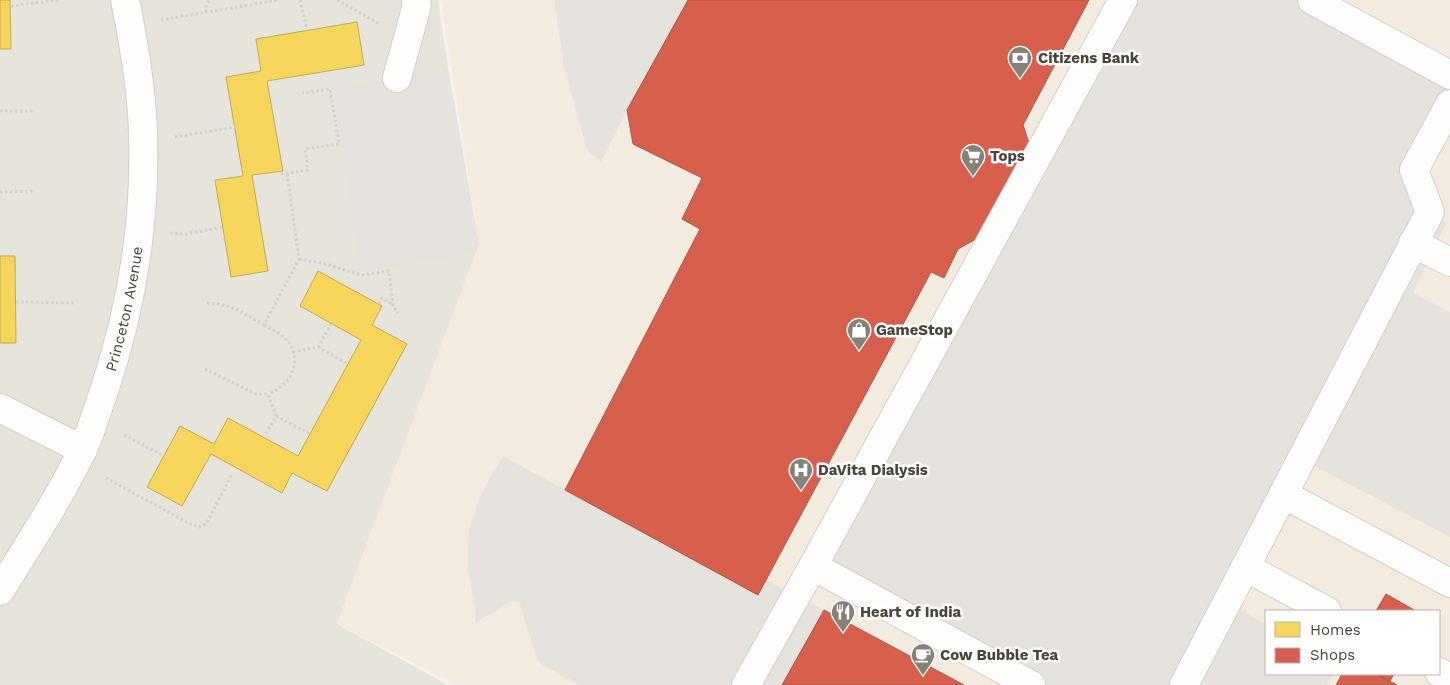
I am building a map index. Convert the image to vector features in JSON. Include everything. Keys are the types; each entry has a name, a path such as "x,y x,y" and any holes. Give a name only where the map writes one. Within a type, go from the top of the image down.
{"street":[{"name":"Princeton Avenue","path":"0,591 67,480 82,450 116,354 133,282 142,208 143,134 137,61 125,0"},
{"path":"397,78 417,5 416,0"},
{"path":"746,685 814,566 1123,0"},
{"path":"1312,0 1450,75"},
{"path":"1184,685 1430,212 1414,170 1450,104"},
{"path":"1413,243 1450,262"},
{"path":"0,408 82,450"},
{"path":"1283,494 1450,583"},
{"path":"814,566 1031,685"},
{"path":"1245,567 1325,610"}],"path":[{"path":"11,6 58,0"},
{"path":"206,12 205,9 209,0"},
{"path":"159,20 278,0"},
{"path":"300,0 307,30"},
{"path":"337,0 386,27"},
{"path":"281,174 308,170 305,149 339,144 330,89 303,93"},
{"path":"0,111 34,111"},
{"path":"172,138 235,127"},
{"path":"264,325 299,259 287,173"},
{"path":"0,192 35,191"},
{"path":"170,233 186,234 223,227"},
{"path":"299,259 326,264 361,275 377,271 389,271 393,305 398,313"},
{"path":"379,304 382,298 393,305"},
{"path":"16,302 74,303"},
{"path":"206,369 256,394 268,394 284,385 290,378 295,362 291,345 285,338 236,309 220,303 207,303"},
{"path":"318,348 332,324"},
{"path":"293,352 318,348 348,364"},
{"path":"268,394 276,416 310,434"},
{"path":"264,437 276,416"},
{"path":"123,434 164,456"},
{"path":"106,478 199,527 206,524 232,474"}],"shaded area":[{"path":"0,0 438,0 479,245 337,624 448,685 0,685"},
{"path":"441,0 1450,0 1450,685 457,685 337,624 479,245"},
{"path":"554,0 688,0 627,110 601,162 587,150 564,67"},
{"path":"1123,0 1312,0 1450,75 1450,104 1420,185 1446,224 1413,293 1450,312 1450,537 1301,459 1227,603 1265,623 1265,675 1333,675 1327,685 1031,685 813,566"},
{"path":"448,68 479,245 476,252 360,273 333,89"},
{"path":"503,456 757,595 766,580 824,610 782,685 580,685 544,666 537,659 519,602 510,602 475,623 475,610 468,570 470,527 482,492"}],"building: Homes":[{"path":"0,0 10,0 11,49 0,49"},
{"path":"357,22 364,65 267,81 283,171 252,175 268,271 231,277 215,180 243,176 226,77 261,71 256,39"},
{"path":"0,256 15,256 16,343 0,343"},
{"path":"318,271 382,306 372,325 407,344 327,491 292,473 282,493 211,454 182,506 147,487 180,426 214,444 228,418 298,456 361,340 300,306"}],"building: Shops":[{"path":"688,0 1089,0 1023,125 1032,152 985,234 958,249 944,278 931,272 758,595 565,490 700,229 682,219 702,178 633,144 627,110"},
{"path":"1386,594 1414,610 1377,610"},
{"path":"824,610 964,685 782,685"},
{"path":"1341,675 1378,675 1397,685 1336,685"},
{"path":"1378,675 1393,675 1390,681"}],"place":[{"name":"Citizens Bank","path":"1020,79"},
{"name":"Tops","path":"973,177"},
{"name":"GameStop","path":"859,351"},
{"name":"DaVita Dialysis","path":"801,491"},
{"name":"Heart of India","path":"843,633"},
{"name":"Cow Bubble Tea","path":"923,676"}]}
